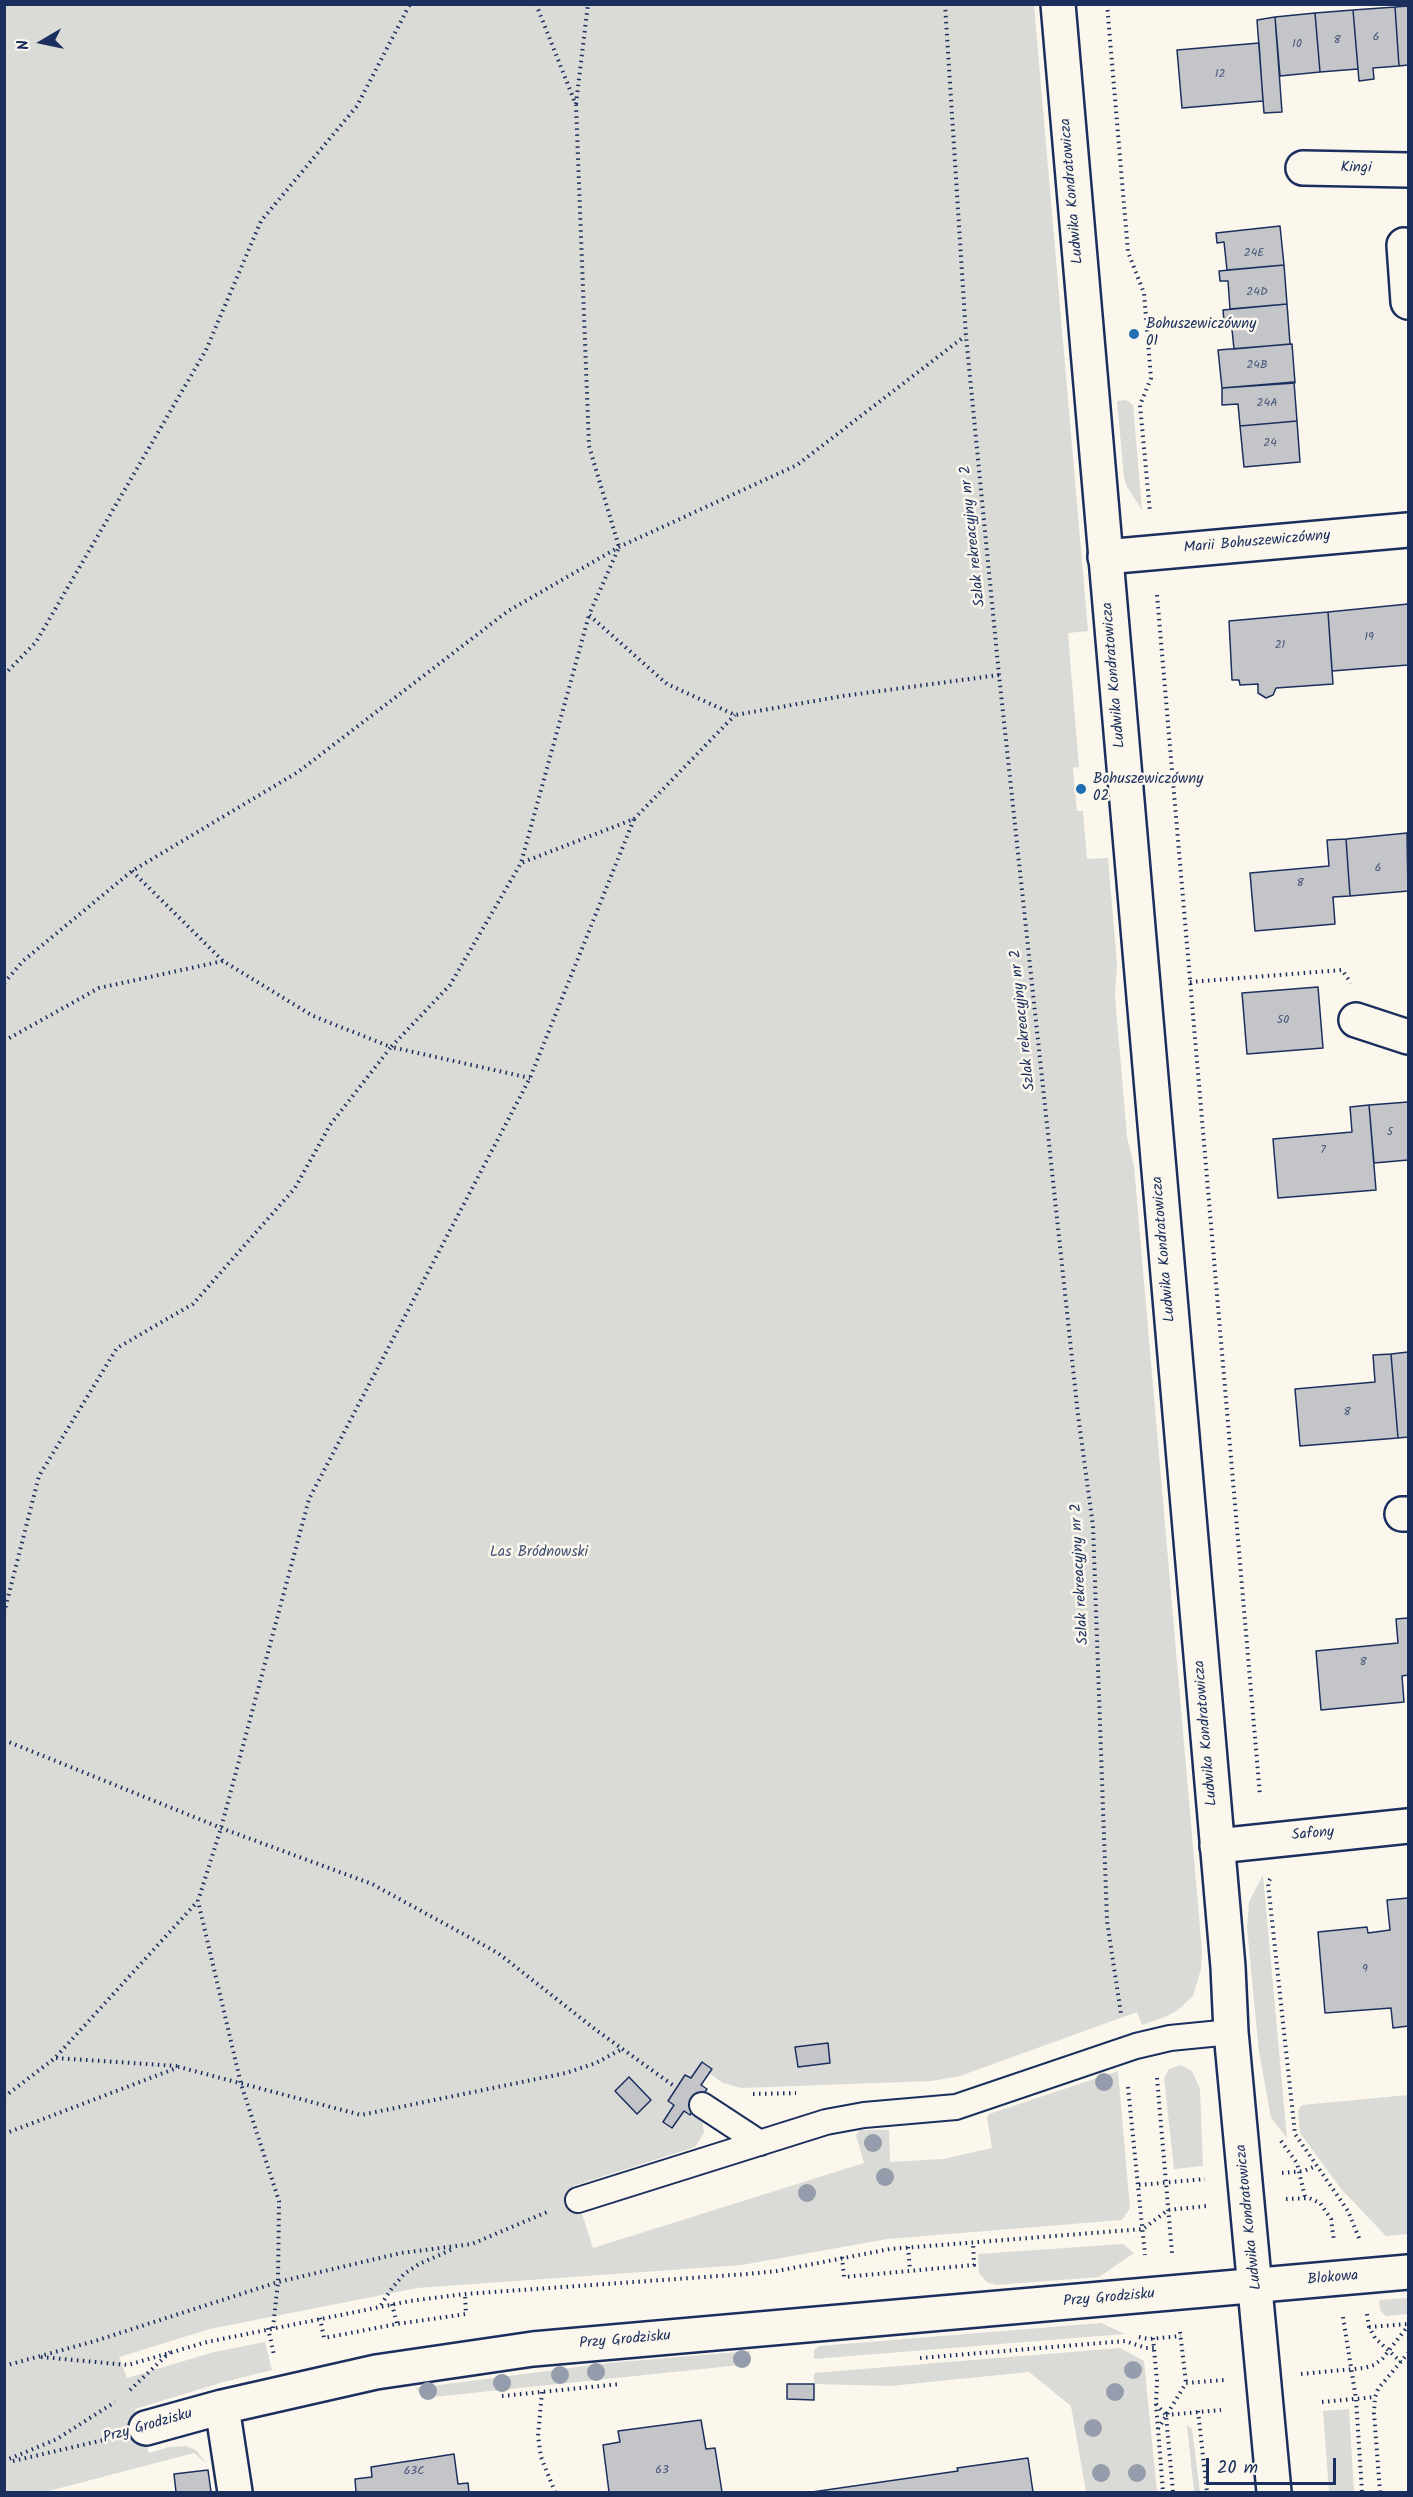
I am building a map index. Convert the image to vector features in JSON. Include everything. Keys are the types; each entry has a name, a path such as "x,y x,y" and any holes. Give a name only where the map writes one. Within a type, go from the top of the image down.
{"main road":[{"name":"Ludwika Kondratowicza","path":"1058,4 1228,1967 1231,2032 1257,2286 1274,2493"},
{"name":"Kingi","path":"1303,168 1408,170"},
{"path":"1404,244 1408,302"},
{"name":"Marii Bohuszewiczówny","path":"1105,557 1408,530"},
{"path":"1361,1022 1408,1037"},
{"name":"Safony","path":"1217,1846 1408,1826"},
{"name":"Blokowa","path":"1257,2286 1408,2272"},
{"name":"Przy Grodzisku","path":"146,2428 222,2406 376,2372 533,2349 1257,2286"},
{"path":"222,2406 235,2493"}],"lane":[{"path":"578,2200 826,2122 956,2107 1154,2041 1231,2032"},
{"path":"702,2105 760,2144"}],"path":[{"path":"4,675 36,642 206,350 261,221 357,106 410,4"},
{"path":"536,4 576,105"},
{"path":"4,1613 39,1476 117,1348 193,1304 295,1188 330,1125 391,1047 450,985 520,863 589,615 619,547 589,446 576,105 588,4"},
{"name":"Szlak rekreacyjny nr 2","path":"945,4 966,336 999,675 1076,1403 1093,1526 1107,1922 1121,2018"},
{"path":"1107,4 1128,252 1144,293 1151,378 1140,405 1150,512"},
{"path":"4,983 22,961 132,871 298,772 508,611 619,547 797,465 966,336"},
{"path":"1157,596 1260,1796"},
{"path":"589,615 667,684 735,715 843,696 999,675"},
{"path":"4,2097 55,2058 198,1901 221,1828 309,1499 530,1078 634,819 735,715"},
{"path":"520,863 634,819"},
{"path":"132,871 223,961 313,1016 391,1047 530,1078"},
{"path":"4,1041 99,988 223,961"},
{"path":"1190,982 1342,970 1350,983 1361,1022"},
{"path":"4,1740 221,1828 372,1884 498,1953 622,2049 677,2088"},
{"path":"1268,1883 1295,2134 1353,2220 1361,2246"},
{"path":"198,1901 241,2084 279,2201 278,2282 273,2328"},
{"path":"1154,2041 1173,2260"},
{"path":"55,2058 179,2067 361,2115 573,2071 602,2060 622,2049"},
{"path":"4,2134 179,2067"},
{"path":"1127,2079 1146,2264"},
{"path":"1281,2173 1304,2171 1316,2166"},
{"path":"1139,2185 1204,2180"},
{"path":"1284,2199 1308,2198 1320,2203 1331,2219 1335,2246"},
{"path":"381,2305 404,2274 428,2260 459,2247 484,2240 578,2200"},
{"path":"41,2356 128,2365 171,2352 381,2305 465,2294 747,2274 777,2271 842,2257 908,2247 1143,2229 1168,2210 1207,2206"},
{"path":"842,2257 844,2277 974,2265 973,2242"},
{"path":"4,2366 278,2282 401,2253 459,2247"},
{"path":"908,2247 910,2271"},
{"path":"320,2318 324,2338 466,2314 465,2294"},
{"path":"392,2304 397,2324"},
{"path":"1341,2308 1356,2398 1362,2493"},
{"path":"1367,2310 1369,2327 1376,2338 1401,2362"},
{"path":"1319,2372 1374,2365 1389,2351 1408,2325"},
{"path":"1369,2327 1408,2325"},
{"path":"1158,2429 1186,2383 1180,2328"},
{"path":"1153,2329 1163,2493"},
{"path":"919,2358 1120,2342 1131,2342 1146,2348 1154,2348"},
{"path":"124,2396 171,2352"},
{"path":"1380,2493 1374,2413 1375,2397 1378,2389 1408,2353"},
{"path":"1186,2383 1220,2380"},
{"path":"496,2397 624,2384"},
{"path":"542,2392 538,2436 541,2457 555,2493"},
{"path":"1322,2402 1375,2397"},
{"path":"4,2462 57,2439 117,2401"},
{"path":"1156,2404 1166,2415 1173,2493"},
{"path":"1166,2415 1221,2410"},
{"path":"1198,2411 1207,2493"},
{"name":"Przy Grodzisku","path":"4,2462 146,2428"}],"green space":[{"name":"Las Bródnowski","path":"5,5 1034,5 1088,631 1068,633 1079,767 1073,768 1077,811 1083,811 1087,859 1108,858 1117,964 1115,996 1127,1137 1134,1166 1202,1951 1201,1969 1193,1996 1178,2010 1165,2017 1142,2025 1137,2012 960,2076 932,2081 741,2088 723,2083 709,2073 674,2105 663,2121 672,2128 684,2111 689,2114 692,2110 702,2117 704,2133 695,2147 573,2186 593,2248 864,2163 856,2135 860,2130 889,2130 890,2162 943,2159 992,2148 987,2117 989,2114 1118,2071 1130,2208 1122,2220 887,2239 742,2265 417,2288 210,2329 119,2357 127,2378 214,2352 265,2342 272,2370 135,2409 149,2453 169,2447 186,2446 196,2450 207,2464 194,2453 45,2492 5,2492"},
{"path":"1126,400 1133,405 1142,510 1124,478 1117,401"},
{"path":"1263,1875 1287,2138 1271,2118 1259,2052 1247,1928 1249,1902"},
{"path":"1181,2065 1192,2071 1200,2089 1203,2166 1174,2169 1164,2078 1169,2069"},
{"path":"1408,2095 1408,2234 1386,2236 1342,2190 1300,2133 1298,2111 1302,2105"},
{"path":"1123,2244 1134,2253 1099,2277 996,2285 987,2282 979,2273 978,2254"},
{"path":"1408,2298 1408,2314 1386,2316 1380,2310 1379,2300"},
{"path":"1101,2323 1125,2334 814,2359 814,2350 819,2346"},
{"path":"1120,2348 1144,2361 1157,2492 1086,2492 1071,2406 1029,2372 890,2386 814,2384 814,2373"},
{"path":"750,2351 750,2364 424,2398 416,2388 608,2363"},
{"path":"1349,2409 1354,2492 1329,2492 1323,2411"},
{"path":"1187,2425 1192,2429 1200,2492 1194,2492"}],"building":[{"path":"1408,6 1408,65 1399,66 1395,7"},
{"path":"1395,7 1399,66 1373,68 1374,79 1359,81 1353,10"},
{"path":"1353,10 1358,69 1320,72 1315,13"},
{"path":"1315,13 1320,72 1280,76 1275,17"},
{"path":"1275,17 1282,112 1264,113 1257,20"},
{"path":"1259,43 1263,101 1182,108 1177,50"},
{"path":"1280,226 1284,265 1227,270 1224,242 1217,243 1216,233"},
{"path":"1284,265 1287,304 1230,309 1228,281 1220,281 1219,271"},
{"path":"1287,304 1290,344 1234,349 1231,320 1224,321 1223,310"},
{"path":"1292,344 1295,383 1222,388 1218,350"},
{"path":"1294,382 1297,421 1240,426 1238,404 1222,405 1222,388"},
{"path":"1297,421 1300,462 1244,467 1240,426"},
{"path":"1408,604 1408,665 1332,671 1328,612"},
{"path":"1328,612 1333,684 1276,688 1273,695 1266,698 1258,693 1258,684 1240,685 1239,680 1232,680 1229,621"},
{"path":"1407,833 1408,891 1350,896 1346,839"},
{"path":"1346,839 1350,896 1333,897 1335,924 1255,931 1250,873 1329,866 1327,840"},
{"path":"1318,987 1323,1048 1247,1054 1242,993"},
{"path":"1408,1102 1408,1160 1374,1163 1369,1105"},
{"path":"1369,1105 1376,1190 1278,1198 1273,1139 1352,1132 1350,1107"},
{"path":"1408,1352 1408,1437 1398,1438 1391,1354"},
{"path":"1391,1354 1398,1438 1300,1446 1295,1389 1375,1382 1373,1355"},
{"path":"1408,1618 1408,1675 1402,1676 1404,1702 1321,1710 1316,1651 1398,1643 1396,1619"},
{"path":"1408,1898 1408,2026 1393,2028 1391,2008 1325,2013 1318,1932 1367,1927 1368,1933 1390,1930 1387,1900"},
{"path":"828,2043 830,2063 798,2067 795,2047"},
{"path":"702,2062 712,2069 701,2085 707,2089 690,2115 684,2111 672,2128 663,2122 674,2105 668,2101 685,2075 691,2078"},
{"path":"629,2077 651,2100 637,2114 615,2091"},
{"path":"787,2384 814,2384 814,2400 787,2399"},
{"path":"701,2420 706,2449 715,2448 722,2492 609,2492 603,2445 620,2442 618,2431"},
{"path":"454,2454 458,2484 468,2483 469,2492 356,2492 355,2479 372,2477 371,2467"},
{"path":"1028,2458 1033,2492 812,2492 958,2471 957,2468"},
{"path":"208,2470 211,2492 176,2492 174,2474"}],"place":[{"name":"Bohuszewiczówny 01","path":"1134,334"},
{"name":"Bohuszewiczówny 02","path":"1081,789"}]}
